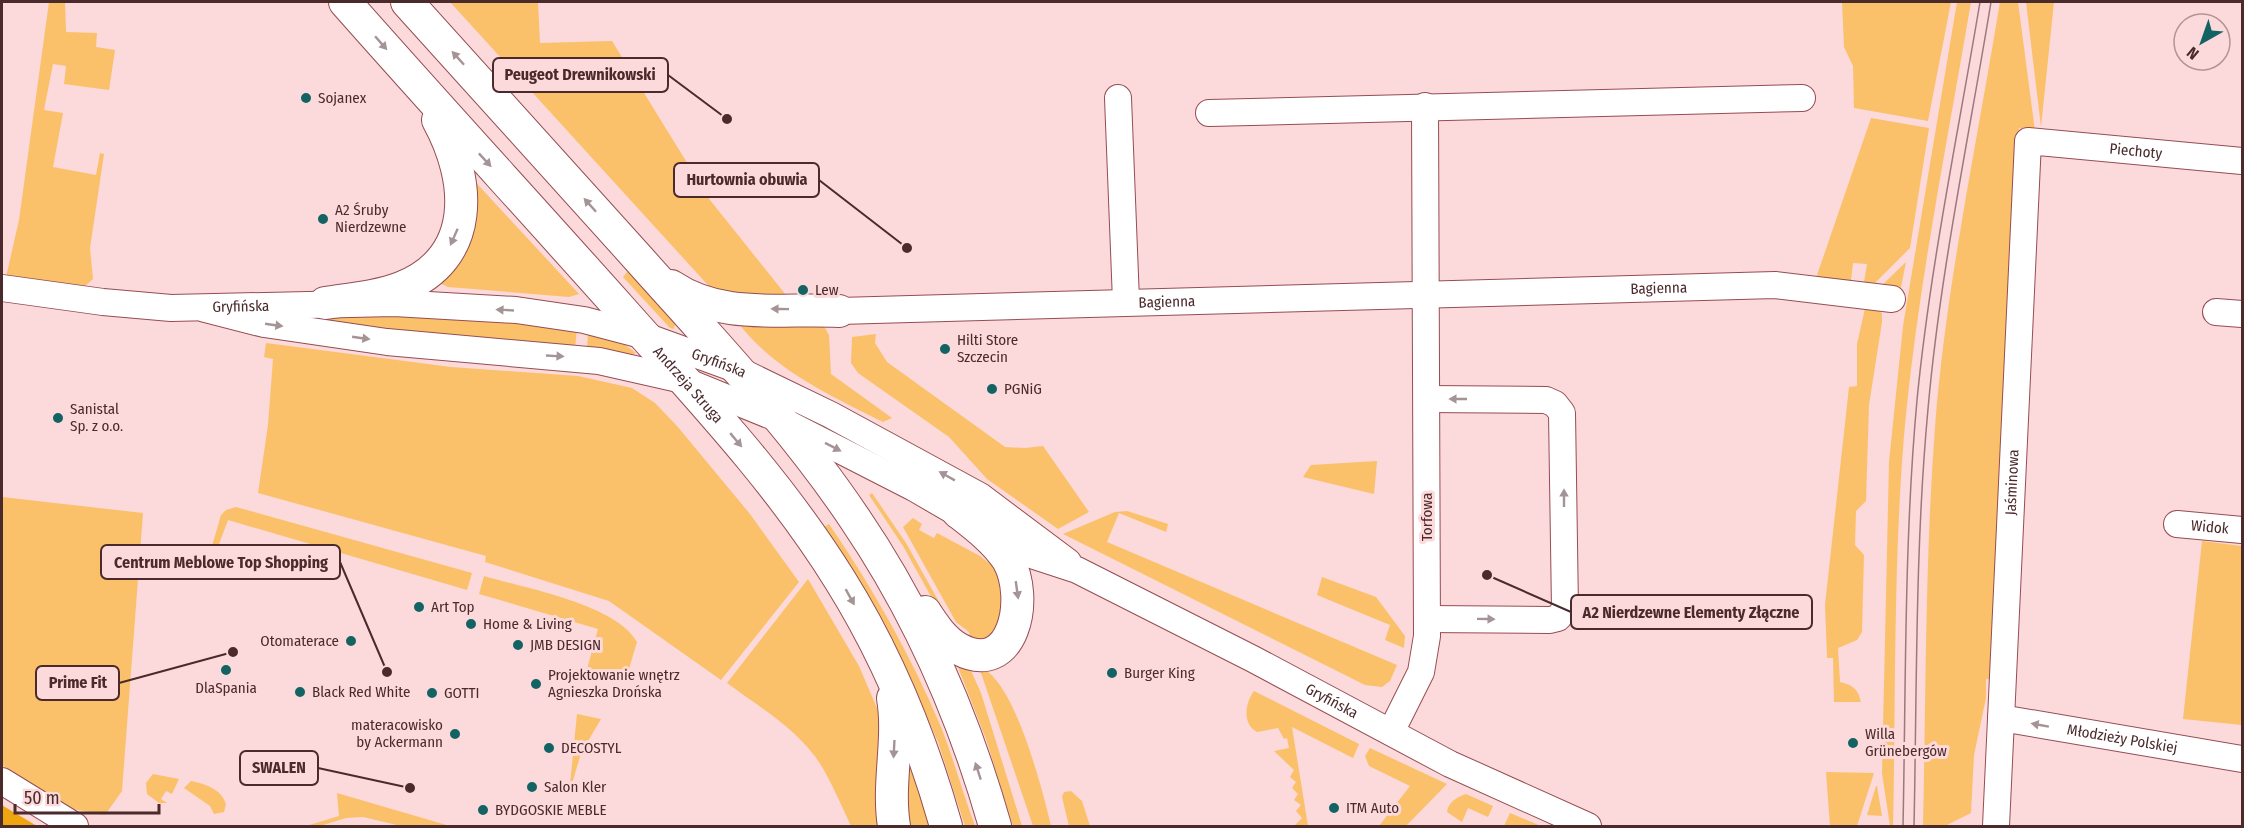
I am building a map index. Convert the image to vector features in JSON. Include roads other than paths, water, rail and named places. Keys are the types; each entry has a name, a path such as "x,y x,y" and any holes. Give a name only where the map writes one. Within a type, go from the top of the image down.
{"main road":[{"name":"Andrzeja Struga","path":"345,2 645,336 749,455 796,516 841,581 888,670 922,749 946,826"},
{"path":"407,2 782,420 942,635 962,650 983,654 1002,645 1015,627 1018,610 1016,583 1004,554 958,512"},
{"path":"325,303 377,295 416,281 436,265 455,235 463,204 461,182 441,126 418,85"},
{"path":"648,269 678,291 722,309 839,311"},
{"path":"855,518 905,602 940,670 970,745 995,826"},
{"path":"888,670 895,709 891,808 894,826"}],"street":[{"name":"Bagienna","path":"1118,98 1126,301"},
{"path":"1209,113 1802,98"},
{"path":"1425,106 1426,295"},
{"name":"Piechoty","path":"2028,141 2242,161"},
{"name":"Jaśminowa","path":"1996,826 2028,141"},
{"name":"Bagienna","path":"839,311 1126,301 1774,285 1892,299"},
{"name":"Gryfińska","path":"2,288 103,302 205,309 325,303 394,303 516,310 584,320 645,336 736,369 954,480 1024,528 1077,570"},
{"name":"Torfowa","path":"1391,732 1420,672 1425,653 1427,619 1426,295"},
{"name":"Gryfińska","path":"205,309 264,324 387,342 614,363 683,380 782,420 958,512 1028,554 1077,570 1457,768 1588,826"},
{"path":"2216,312 2242,314"},
{"path":"1427,399 1546,400 1555,404 1563,413 1565,609 1558,618 1550,620 1427,619"},
{"name":"Widok","path":"2177,524 2242,530"},
{"name":"Młodzieży Polskiej","path":"2001,718 2242,759"},
{"path":"2,781 75,826"}],"tram line":[{"path":"1903,826 1906,613 1917,400 1929,300 1980,2"},
{"path":"1914,826 1917,618 1928,409 1947,256 1991,2"}],"place":[{"name":"Sojanex","path":"306,98"},
{"name":"Peugeot Drewnikowski","path":"727,119"},
{"name":"A2 Śruby Nierdzewne","path":"323,219"},
{"name":"Hurtownia obuwia","path":"907,248"},
{"name":"Lew","path":"803,290"},
{"name":"Hilti Store Szczecin","path":"945,349"},
{"name":"PGNiG","path":"992,389"},
{"name":"Sanistal Sp. z o.o.","path":"58,418"},
{"name":"A2 Nierdzewne Elementy Złączne","path":"1487,575"},
{"name":"Art Top","path":"419,607"},
{"name":"Home & Living","path":"471,624"},
{"name":"Otomaterace","path":"351,641"},
{"name":"JMB DESIGN","path":"518,645"},
{"name":"Prime Fit","path":"233,652"},
{"name":"DlaSpania","path":"226,670"},
{"name":"Centrum Meblowe Top Shopping","path":"387,672"},
{"name":"Burger King","path":"1112,673"},
{"name":"Projektowanie wnętrz Agnieszka Drońska","path":"536,684"},
{"name":"Black Red White","path":"300,692"},
{"name":"GOTTI","path":"432,693"},
{"name":"materacowisko by Ackermann","path":"455,734"},
{"name":"Willa Grünebergów","path":"1853,743"},
{"name":"DECOSTYL","path":"549,748"},
{"name":"Salon Kler","path":"532,787"},
{"name":"SWALEN","path":"410,788"},
{"name":"ITM Auto","path":"1334,808"},
{"name":"BYDGOSKIE MEBLE","path":"483,810"}]}
